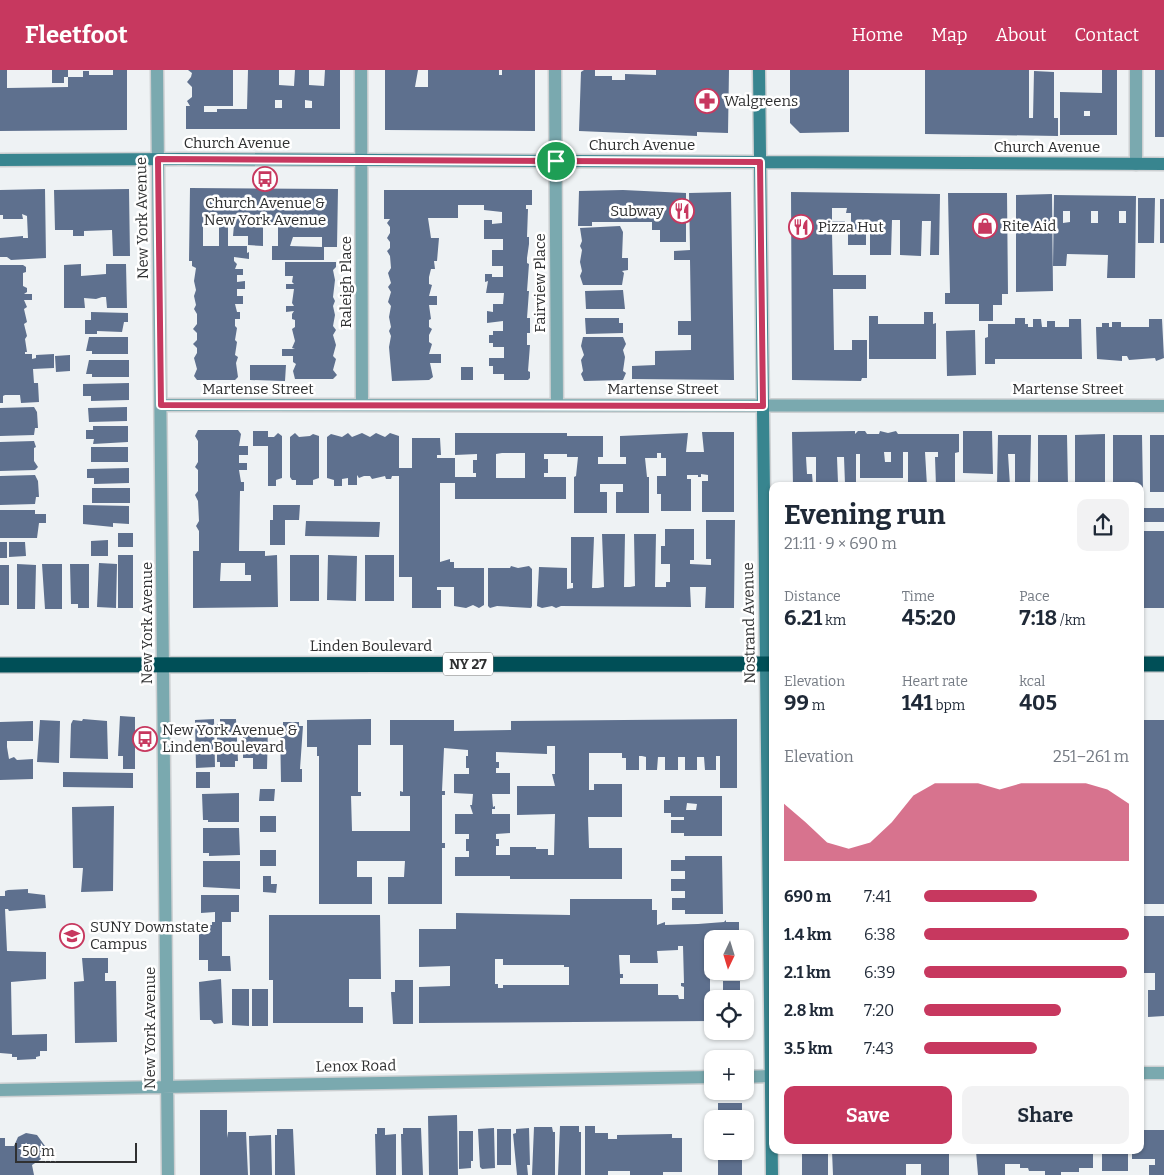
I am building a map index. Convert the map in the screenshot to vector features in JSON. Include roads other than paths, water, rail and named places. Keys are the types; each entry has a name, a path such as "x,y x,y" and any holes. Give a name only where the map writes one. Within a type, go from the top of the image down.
{"highway":[{"name":"Linden Boulevard","path":"0,666 164,664 769,664"},
{"path":"1144,664 1164,664"}],"main road":[{"name":"Nostrand Avenue","path":"759,70 763,406 769,664"},
{"name":"Church Avenue","path":"0,160 158,159 1164,164"},
{"name":"Nostrand Avenue","path":"772,1154 772,1175"}],"street":[{"name":"New York Avenue","path":"157,70 168,1175"},
{"name":"Raleigh Place","path":"361,70 362,405"},
{"name":"Fairview Place","path":"556,70 556,405"},
{"path":"1136,70 1136,164"},
{"name":"Martense Street","path":"161,405 1164,406"},
{"path":"1144,1073 1164,1073"},
{"path":"754,1077 769,1076"},
{"name":"Lenox Road","path":"0,1090 704,1077"}],"place":[{"name":"Walgreens","path":"707,101"},
{"name":"Church Avenue & New York Avenue","path":"265,179"},
{"name":"Subway","path":"682,211"},
{"name":"Rite Aid","path":"985,226"},
{"name":"Pizza Hut","path":"801,227"},
{"name":"New York Avenue & Linden Boulevard","path":"145,739"},
{"name":"SUNY Downstate Campus","path":"72,936"}]}
